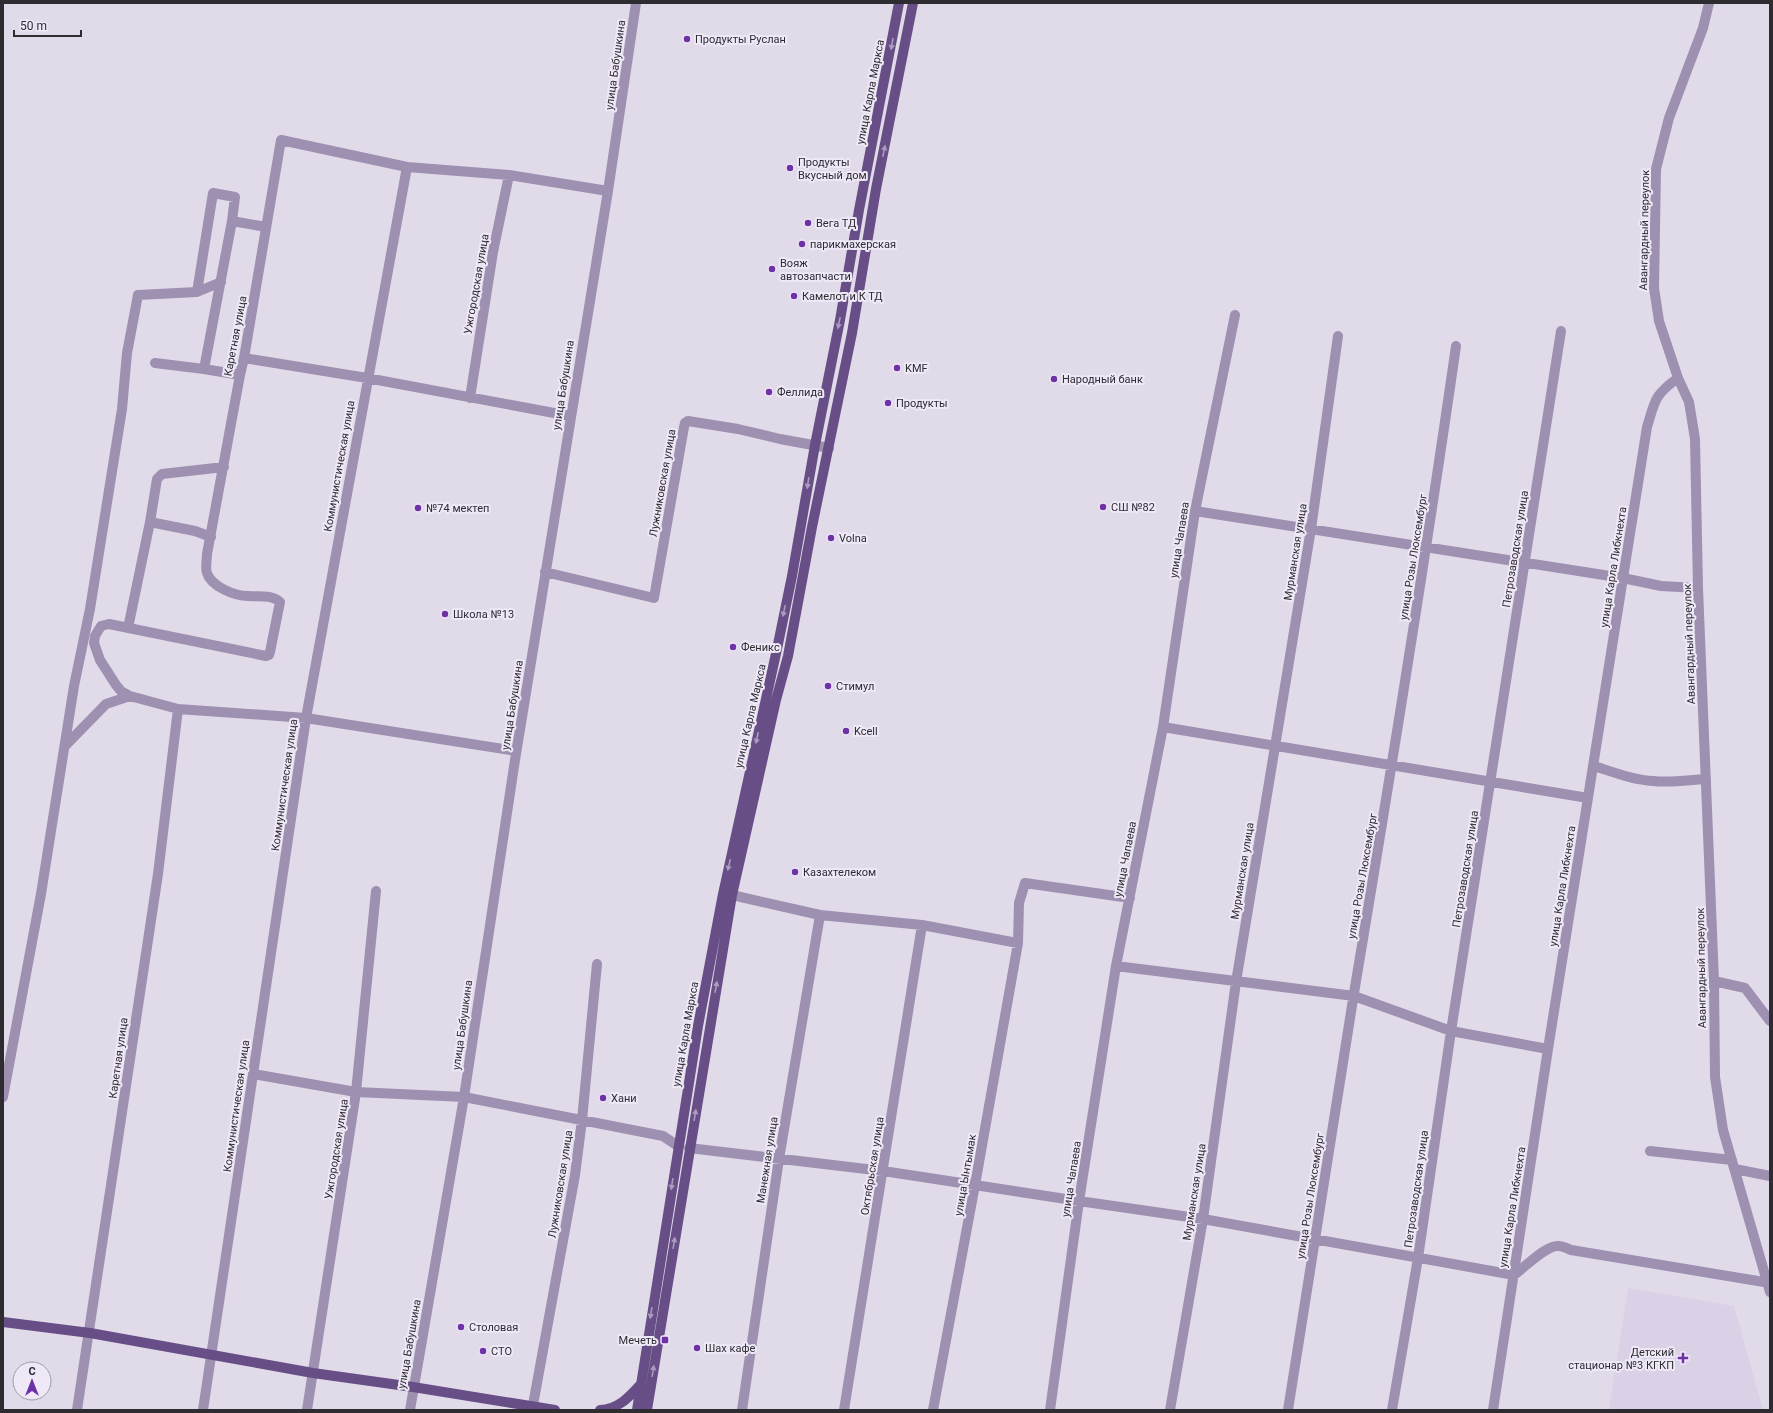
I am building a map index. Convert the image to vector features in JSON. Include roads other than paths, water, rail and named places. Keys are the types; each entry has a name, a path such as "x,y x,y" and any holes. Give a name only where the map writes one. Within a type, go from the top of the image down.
{"main road":[{"name":"улица Карла Маркса","path":"637,1410 698,1026 723,894 777,650 899,4"},
{"name":"улица Карла Маркса","path":"647,1410 689,1148 732,895 776,700 788,656 852,333 876,190 912,6"},
{"path":"3,1322 90,1333 313,1373 413,1386 533,1405 555,1410"},
{"path":"600,1410 617,1406 628,1398 641,1384"}],"street":[{"name":"улица Бабушкина","path":"410,1410 464,1098 516,751 608,191 636,3"},
{"name":"Авангардный переулок","path":"1709,3 1703,28 1668,118 1656,169 1654,288 1659,321 1678,378 1688,402 1695,439 1698,588 1714,981 1714,1076 1723,1130 1769,1286"},
{"name":"Каретная улица","path":"128,628 269,655 280,602 276,598 267,596 246,596 217,587 207,573 207,554 244,358 281,140 407,167"},
{"path":"407,167 509,175 608,191"},
{"name":"Коммунистическая улица","path":"203,1410 306,718 367,378 407,167"},
{"name":"Ужгородская улица","path":"470,398 493,252 509,175"},
{"path":"197,292 213,193 234,197 232,221 204,369"},
{"path":"232,221 266,228"},
{"path":"3,1097 41,894 74,686 90,634 122,409 127,353 138,295 197,292 220,282"},
{"name":"улица Чапаева","path":"1050,1410 1079,1201 1116,966 1163,727 1195,511 1235,315"},
{"name":"Петрозаводская улица","path":"1392,1410 1418,1258 1451,1031 1561,331"},
{"name":"Мурманская улица","path":"1170,1410 1203,1219 1236,982 1311,529 1338,336"},
{"name":"улица Розы Люксембург","path":"1288,1410 1354,996 1393,766 1456,346"},
{"path":"244,358 367,378 570,416"},
{"path":"155,362 240,374"},
{"name":"улица Карла Либкнехта","path":"1493,1410 1548,1049 1647,427 1657,397 1664,388 1678,378"},
{"name":"Лужниковская улица","path":"545,572 654,598 685,423 688,421 738,429 780,440 829,448"},
{"path":"90,634 101,626 109,624 128,628 150,522 157,479 162,474 224,467"},
{"path":"1195,511 1427,546 1623,578 1661,586 1698,588"},
{"path":"150,522 195,531 210,537"},
{"path":"90,634 112,679 121,691 130,696 178,709 306,718 516,751"},
{"path":"65,746 106,704 130,696"},
{"name":"Каретная улица","path":"77,1410 90,1333 158,874 178,709"},
{"path":"1163,727 1588,798"},
{"path":"1594,766 1624,776 1653,781 1677,782 1706,779"},
{"name":"улица Ынтымак","path":"933,1410 1018,943 1019,904 1025,883 1130,898"},
{"name":"Ужгородская улица","path":"307,1410 356,1092 376,891"},
{"path":"732,895 820,915 922,925 1018,943"},
{"name":"Манежная улица","path":"742,1410 778,1159 820,915"},
{"name":"Октябрьская улица","path":"844,1410 922,925"},
{"name":"Лужниковская улица","path":"533,1405 575,1175 582,1120 597,964"},
{"path":"1116,966 1354,996 1451,1031 1548,1049"},
{"path":"1714,981 1745,988 1770,1021"},
{"path":"253,1074 356,1092 464,1098 662,1136 678,1146"},
{"path":"689,1148 883,1170 1203,1219 1514,1274 1544,1250 1558,1245 1571,1250 1769,1286"},
{"path":"1650,1151 1733,1164 1770,1176"}],"place":[{"name":"Продукты Руслан","path":"687,39"},
{"name":"Продукты Вкусный дом","path":"790,168"},
{"name":"Вега ТД","path":"808,223"},
{"name":"парикмахерская","path":"802,244"},
{"name":"Вояж автозапчасти","path":"772,269"},
{"name":"Камелот и К ТД","path":"794,296"},
{"name":"KMF","path":"897,368"},
{"name":"Народный банк","path":"1054,379"},
{"name":"Феллида","path":"769,392"},
{"name":"Продукты","path":"888,403"},
{"name":"СШ №82","path":"1103,507"},
{"name":"№74 мектеп","path":"418,508"},
{"name":"Volna","path":"831,538"},
{"name":"Школа №13","path":"445,614"},
{"name":"Феникс","path":"733,647"},
{"name":"Стимул","path":"828,686"},
{"name":"Kcell","path":"846,731"},
{"name":"Казахтелеком","path":"795,872"},
{"name":"Хани","path":"603,1098"},
{"name":"Столовая","path":"461,1327"},
{"name":"Мечеть","path":"665,1340"},
{"name":"Шах кафе","path":"697,1348"},
{"name":"СТО","path":"483,1351"},
{"name":"Детский стационар №3 КГКП","path":"1683,1358"}]}
